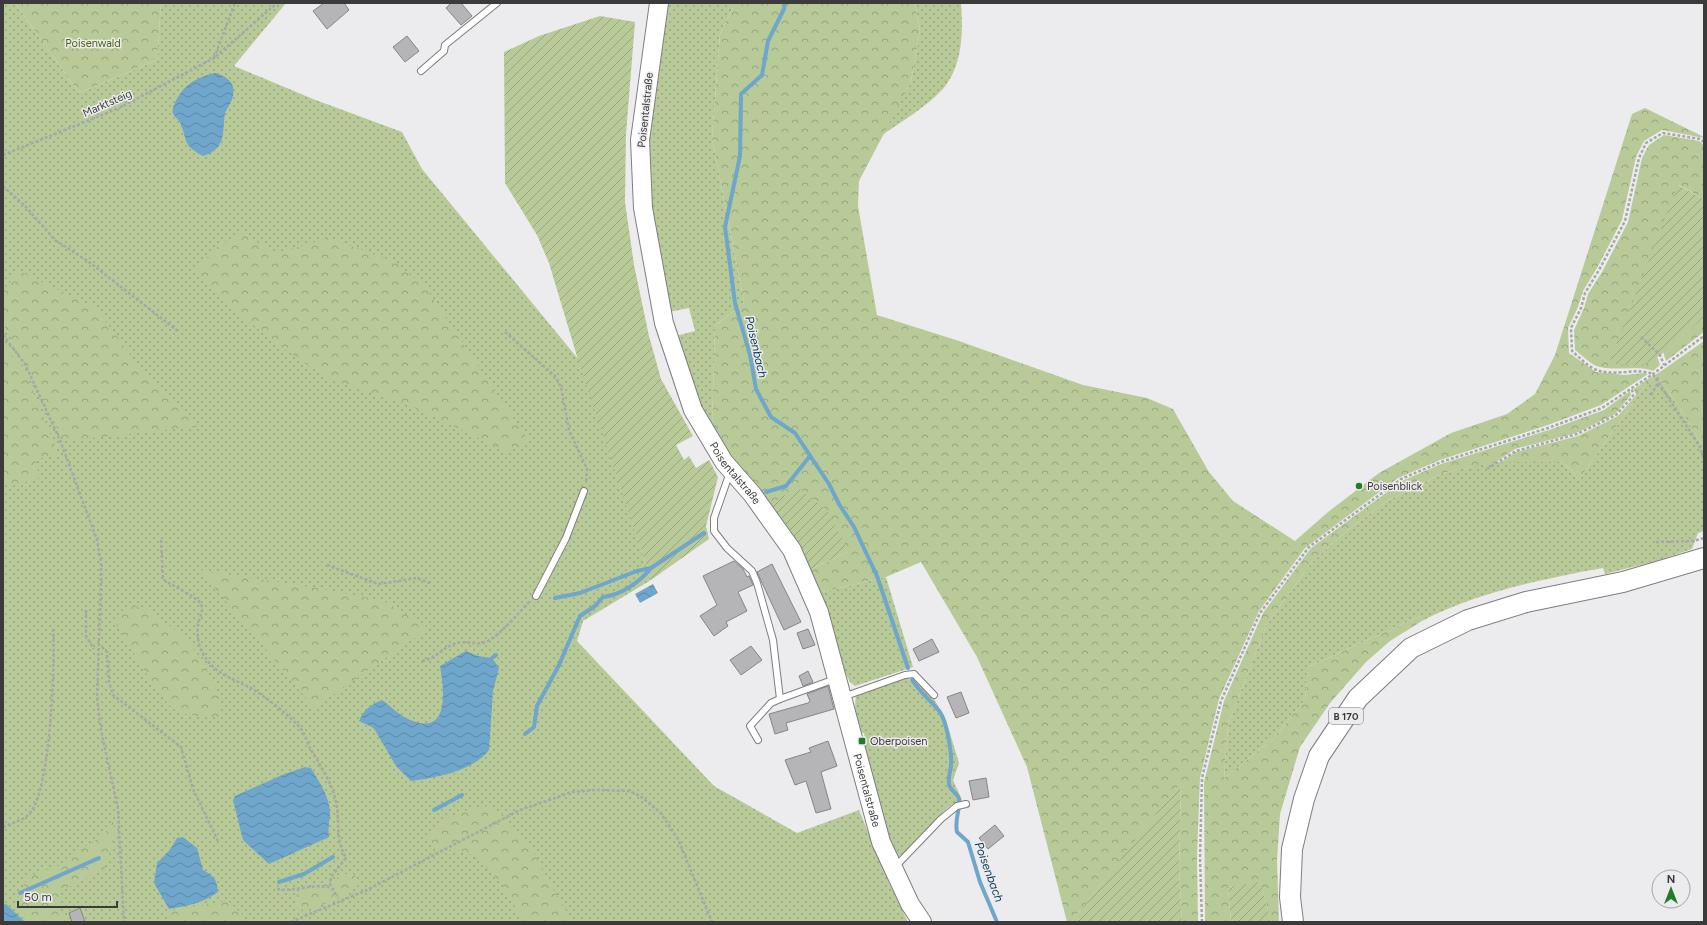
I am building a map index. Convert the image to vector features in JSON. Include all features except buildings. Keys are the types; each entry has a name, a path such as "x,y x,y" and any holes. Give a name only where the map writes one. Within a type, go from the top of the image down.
{"main road":[{"name":"Poisentalstraße","path":"659,3 640,140 643,208 664,323 682,382 693,410 724,462 752,494 792,550 819,612 881,842 910,904 922,922"},
{"name":"B 170","path":"1294,922 1290,897 1292,849 1304,799 1319,756 1358,698 1411,648 1468,620 1526,602 1623,582 1704,558"}],"lane":[{"path":"421,71 444,51 445,44 497,3"},
{"path":"730,470 716,512 714,531 727,548 752,571 773,640 780,699"},
{"path":"536,596 566,538 584,491"},
{"path":"842,698 905,675 914,674 934,695"},
{"path":"758,740 750,726 771,703 837,678"},
{"path":"893,869 941,819 957,806 966,804"}],"path":[{"path":"214,58 235,3"},
{"name":"Marktsteig","path":"3,155 119,108 214,58 277,3"},
{"path":"1704,142 1700,139 1663,133 1646,143 1639,158 1625,221 1600,270 1585,293 1581,308 1571,328 1572,351 1597,370 1624,373 1645,370 1653,374 1700,447 1704,460"},
{"path":"3,186 26,207 55,240 89,262 179,332"},
{"path":"505,332 555,376 561,387 568,430 588,469 584,491"},
{"path":"3,335 25,364 60,440 97,540 101,562 101,582 97,698 101,730 118,809 124,922"},
{"path":"1202,922 1200,858 1202,778 1221,701 1260,613 1309,547 1401,479 1441,462 1548,428 1602,408 1653,374 1704,336"},
{"path":"1642,337 1660,355 1664,365"},
{"path":"1651,395 1658,383"},
{"path":"1487,469 1516,450 1576,434 1616,416 1633,396 1632,388"},
{"path":"1704,518 1704,534"},
{"path":"1656,542 1693,541 1704,538"},
{"path":"161,540 163,579 174,587 192,596 200,604 202,612 198,624 198,639 203,654 216,670 232,680 256,690 291,718 301,729 320,766 336,802 340,848 346,858 331,877 330,887 336,896"},
{"path":"327,565 378,584 417,578 430,583"},
{"path":"422,661 433,659 445,649 457,643 481,643 492,639 536,596"},
{"path":"86,610 86,636 94,649"},
{"path":"3,827 21,820 30,814 36,803 41,787 53,691 53,629"},
{"path":"102,647 107,652 109,682 113,695 181,747 193,789 218,841"},
{"path":"291,922 367,890 520,810 572,792 596,790 629,792 640,796 660,812 678,839 712,922"},
{"path":"277,889 285,891 325,886 330,887"}],"green space":[{"path":"3,3 15,3 79,93 157,60 161,3 286,3 234,66 313,99 402,132 422,169 579,360 651,580 583,621 577,641 714,786 797,833 859,810 889,883 908,922 3,922"},
{"name":"Poisenwald","path":"15,3 161,3 157,60 79,93"},
{"path":"666,3 735,3 720,34 712,138 744,302 715,326 712,427 693,392 676,336 695,331 689,308 669,312 654,232 649,185 648,137"},
{"path":"735,3 915,3 920,30 911,82 859,181 858,206 877,315 959,341 1083,385 1147,398 1173,409 1209,472 1233,501 1295,541 1328,512 1379,473 1451,433 1507,414 1535,394 1555,355 1632,114 1645,108 1704,138 1662,130 1644,141 1636,157 1622,220 1583,291 1578,307 1568,328 1569,353 1596,372 1624,375 1648,374 1601,405 1548,425 1440,460 1398,478 1305,548 1259,611 1219,699 1200,778 1197,857 1198,922 1182,922 1179,871 1181,783 1071,922 1067,922 1027,767 977,657 921,562 886,577 818,593 810,570 849,551 770,505 738,466 712,427 715,326 744,302 712,138 720,34"},
{"path":"915,3 961,3 962,35 959,56 952,76 940,92 924,106 881,136 911,82 920,30"},
{"path":"600,16 635,22 626,134 625,202 634,265 649,336 661,379 693,436 676,445 684,460 689,456 696,468 709,460 718,477 706,526 709,539 651,580 579,363 549,263 537,235 505,183 504,52 539,36"},
{"path":"1664,135 1699,141 1704,145 1704,199 1679,185 1641,365 1657,356 1660,365 1653,371 1642,368 1607,368 1597,366 1575,350 1574,330 1584,308 1588,294 1602,272 1628,222 1642,158 1649,145"},
{"path":"1678,185 1704,199 1704,317 1674,344 1656,358 1648,362 1632,366 1609,363"},
{"path":"241,233 276,253 329,238 395,262 425,287 529,441 506,451 406,404 328,379 277,344 232,308 194,273 215,248"},
{"path":"19,271 96,308 135,361 201,426 64,441 3,323 3,291"},
{"path":"1704,317 1704,332 1666,361 1663,352"},
{"path":"1704,341 1704,449 1657,374"},
{"path":"3,346 22,365 59,455 36,459 39,478 9,487 3,480"},
{"path":"1657,374 1704,449 1704,531 1698,533 1692,549 1656,561 1605,574 1603,568 1534,582 1488,594 1443,611 1422,621 1420,616 1308,667 1305,700 1273,739 1224,778 1228,724 1267,624 1311,563 1349,529 1387,501 1443,473 1493,462 1560,462 1572,470 1578,481 1646,384 1655,383 1651,377"},
{"path":"1651,377 1655,383 1653,386 1646,384 1578,481 1572,470 1560,462 1501,462 1516,452 1578,436 1618,416 1636,395 1634,389"},
{"path":"1630,391 1631,395 1615,414 1576,433 1515,449 1496,462 1443,473 1387,501 1349,529 1311,563 1267,624 1228,724 1224,778 1273,739 1305,700 1308,667 1420,616 1422,621 1390,641 1366,662 1330,703 1300,747 1280,814 1277,861 1279,922 1271,922 1261,883 1228,887 1231,922 1205,922 1204,782 1224,701 1263,613 1311,548 1402,481 1441,464 1549,430 1604,410"},
{"path":"797,487 826,509 849,551 810,570 790,530 770,505"},
{"path":"200,570 317,588 384,601 429,628 314,708"},
{"path":"886,577 913,667 855,686 850,682 845,672 818,593"},
{"path":"129,604 152,611 189,642 205,666 218,693 219,717 197,716 177,711 170,706 162,696 153,684 114,620"},
{"path":"908,677 910,681 916,678 933,697 946,720 959,763 953,780 962,800 951,805 945,810 904,853 899,856 896,855 889,841 864,750 864,733 862,733 858,724 855,706 856,696 897,679"},
{"path":"1181,782 1179,871 1182,922 1071,922"},
{"path":"483,805 501,813 530,846 572,922 524,922 506,892 484,864 475,857 462,851 437,849 428,838 432,831 445,820 459,813"},
{"path":"113,821 115,833 104,870 60,891 59,909 66,922 31,922 26,915 13,906 27,879 40,871 66,864 87,845 103,836"},
{"path":"344,874 355,875 358,886 345,895 330,902 299,910 294,900 299,891 330,882"},
{"path":"1261,882 1271,922 1231,922 1228,887"},
{"path":"228,901 243,915 245,922 173,922 168,915 171,911 177,909"}],"water":[{"path":"215,73 225,77 231,83 234,91 231,102 225,113 223,133 220,144 211,153 203,156 192,149 187,143 180,123 173,114 173,109 178,97 190,83 201,77"},
{"path":"653,584 658,593 640,603 635,594"},
{"path":"466,651 478,656 492,658 499,668 493,691 489,750 482,757 464,768 431,778 411,781 396,766 375,730 359,721 368,708 382,700 404,717 419,723 429,723 436,719 441,711 443,701 440,666"},
{"path":"305,767 311,768 327,797 330,809 329,837 269,864 243,840 233,800 235,796 282,775"},
{"path":"183,837 197,848 203,870 214,878 217,884 218,892 201,901 169,909 154,883 157,863 169,851 177,838"},
{"path":"6,904 25,922 3,922 3,905"}],"waterway":[{"name":"Poisenbach","path":"785,3 784,9 768,41 762,75 741,94 740,156 725,227 735,303 750,355 756,389 771,417 795,433 829,484 839,504 854,527 877,576 908,668"},
{"path":"766,492 786,486 810,456"},
{"path":"555,598 580,593 637,571 651,568 704,533"},
{"path":"525,734 534,727 537,706 559,665 580,616 595,606 603,597 617,594 636,583 651,568"},
{"path":"492,658 496,655"},
{"name":"Poisenbach","path":"912,680 943,717 951,754 949,784 959,799 956,823 957,832 968,842 980,882 997,922"},
{"path":"434,810 462,795"},
{"path":"279,882 304,874 333,857"},
{"path":"20,893 99,858"}],"place":[{"name":"Poisenblick","path":"1359,486"},
{"name":"Oberpoisen","path":"862,741"}]}
